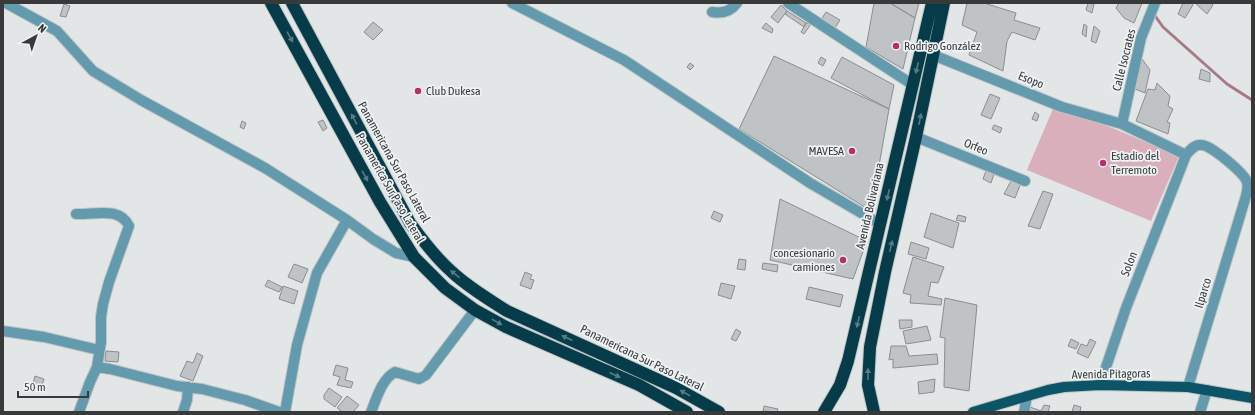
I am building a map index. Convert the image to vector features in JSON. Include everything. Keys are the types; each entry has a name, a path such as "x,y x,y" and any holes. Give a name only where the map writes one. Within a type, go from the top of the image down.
{"highway":[{"name":"Panamerica Sur Paso Lateral","path":"271,3 380,202 414,257 445,288 475,310 506,327 639,385 687,412"},
{"name":"Panamericana Sur Paso Lateral","path":"292,3 410,223 430,250 452,273 507,311 676,388 719,412"},
{"name":"Avenida Bolivariana","path":"824,412 834,397 844,375 856,330 932,3"},
{"path":"874,412 868,385 870,347 944,3"}],"main road":[{"name":"Avenida Pitagoras","path":"973,412 1027,396 1064,388 1100,385 1188,387 1252,398"}],"street":[{"path":"6,3 57,30 93,71 141,100 265,168 396,253 414,257"},
{"path":"512,3 624,60 810,183 880,224"},
{"path":"712,12 719,13 732,9 737,3"},
{"path":"788,3 913,85"},
{"name":"Calle Isocrates","path":"1122,124 1141,38 1155,3"},
{"name":"Esopo","path":"933,54 1062,107 1122,124 1186,155"},
{"name":"Orfeo","path":"916,137 1025,181"},
{"name":"Ilparco","path":"1186,155 1192,148 1200,144 1209,146 1234,167 1246,179 1248,208 1188,387"},
{"name":"Solon","path":"1100,385 1126,308 1186,155"},
{"path":"76,214 98,212 113,213 127,222 129,226 109,282 102,318 101,342 97,367 79,412"},
{"path":"285,412 296,359 297,345 317,273 347,220"},
{"path":"370,412 382,385 389,376 395,372 419,379 426,375 475,310"},
{"path":"3,331 44,337 99,350"},
{"path":"97,367 245,400 279,412"},
{"path":"183,412 187,400 188,387"},
{"path":"1200,412 1207,390"},
{"path":"1024,412 1027,396"}],"shaded area":[{"name":"Estadio del Terremoto","path":"1055,104 1179,156 1151,221 1027,170"}],"building":[{"path":"874,3 890,3 915,18 903,69 866,47"},
{"path":"890,3 919,3 915,18"},
{"path":"967,3 984,3 1016,13 1014,20 1040,28 1035,40 1012,32 1007,41 1003,71 969,55 977,32 962,25"},
{"path":"1088,3 1094,4 1092,13 1086,10"},
{"path":"1119,3 1142,3 1134,23 1124,18 1116,8"},
{"path":"1183,3 1191,3 1193,5 1185,18 1178,14"},
{"path":"1195,3 1211,3 1213,5 1207,14"},
{"path":"64,4 70,6 66,17 60,16"},
{"path":"781,5 787,11 778,23 771,17"},
{"path":"787,11 806,23 804,27 785,14"},
{"path":"826,12 840,20 833,31 819,23"},
{"path":"373,22 383,30 373,40 364,32"},
{"path":"766,23 773,29 772,33 762,28"},
{"path":"806,23 811,24 804,34 801,32"},
{"path":"1084,24 1087,26 1086,37 1082,34"},
{"path":"1094,26 1100,31 1096,43 1091,41"},
{"path":"774,56 889,109 871,211 739,129"},
{"path":"821,57 826,60 823,66 818,63"},
{"path":"842,57 894,85 889,109 831,78"},
{"path":"1142,59 1150,70 1145,93 1135,89"},
{"path":"690,63 694,66 690,70 687,67"},
{"path":"1201,69 1210,73 1210,82 1199,79"},
{"path":"1157,83 1170,96 1168,106 1173,109 1167,122 1170,123 1168,134 1136,121 1148,89 1155,90"},
{"path":"990,94 1000,98 991,119 981,115"},
{"path":"1035,112 1039,115 1037,121 1032,119"},
{"path":"323,120 327,128 323,131 318,122"},
{"path":"242,121 246,123 244,129 240,127"},
{"path":"994,125 1002,128 1000,133 992,129"},
{"path":"987,168 995,171 991,183 983,179"},
{"path":"1012,179 1021,183 1015,198 1004,194"},
{"path":"1043,191 1053,194 1040,229 1028,226"},
{"path":"780,199 867,241 853,279 770,260"},
{"path":"714,211 723,215 720,222 711,218"},
{"path":"931,213 959,223 953,248 924,237"},
{"path":"958,215 966,217 965,222 956,220"},
{"path":"911,242 929,248 926,259 908,254"},
{"path":"913,257 944,267 938,283 931,282 928,296 942,299 941,305 910,303 911,295 903,293"},
{"path":"739,259 746,260 745,270 737,269"},
{"path":"763,263 778,265 777,272 762,269"},
{"path":"294,264 308,269 302,283 288,277"},
{"path":"525,272 532,275 530,279 534,280 531,289 520,285"},
{"path":"268,280 282,287 279,292 265,286"},
{"path":"721,283 735,286 731,299 718,295"},
{"path":"283,286 298,291 294,304 279,299"},
{"path":"809,287 843,295 840,307 806,299"},
{"path":"945,298 977,305 969,391 944,387 945,338 940,337"},
{"path":"899,320 912,320 912,327 900,329"},
{"path":"927,326 931,340 906,344 903,331"},
{"path":"736,329 741,332 736,341 731,339"},
{"path":"1071,339 1079,343 1076,349 1068,346"},
{"path":"1090,339 1096,342 1088,358 1077,353 1081,344 1087,346"},
{"path":"891,346 906,346 909,356 937,354 938,364 893,368 893,359 889,360"},
{"path":"106,351 119,352 118,362 105,361"},
{"path":"197,353 203,356 193,381 180,376 187,361 193,363"},
{"path":"336,365 348,368 345,380 353,382 351,388 337,385 340,377 333,375"},
{"path":"35,376 44,379 41,389 32,387"},
{"path":"935,379 934,392 919,394 918,382"},
{"path":"329,388 342,397 335,407 324,399 324,395"},
{"path":"347,396 359,405 353,412 343,412 337,408"},
{"path":"1044,405 1050,406 1048,412 1029,412 1030,407 1041,411"},
{"path":"1074,405 1081,407 1080,412 1072,412"},
{"path":"764,406 778,409 777,412 763,411"}],"waterway":[{"path":"1153,13 1163,27 1227,84 1252,100"}],"place":[{"name":"Rodrigo González","path":"896,46"},
{"name":"Club Dukesa","path":"418,91"},
{"name":"MAVESA","path":"852,151"},
{"name":"Estadio del Terremoto","path":"1103,163"},
{"name":"concesionario camiones","path":"843,260"}]}
